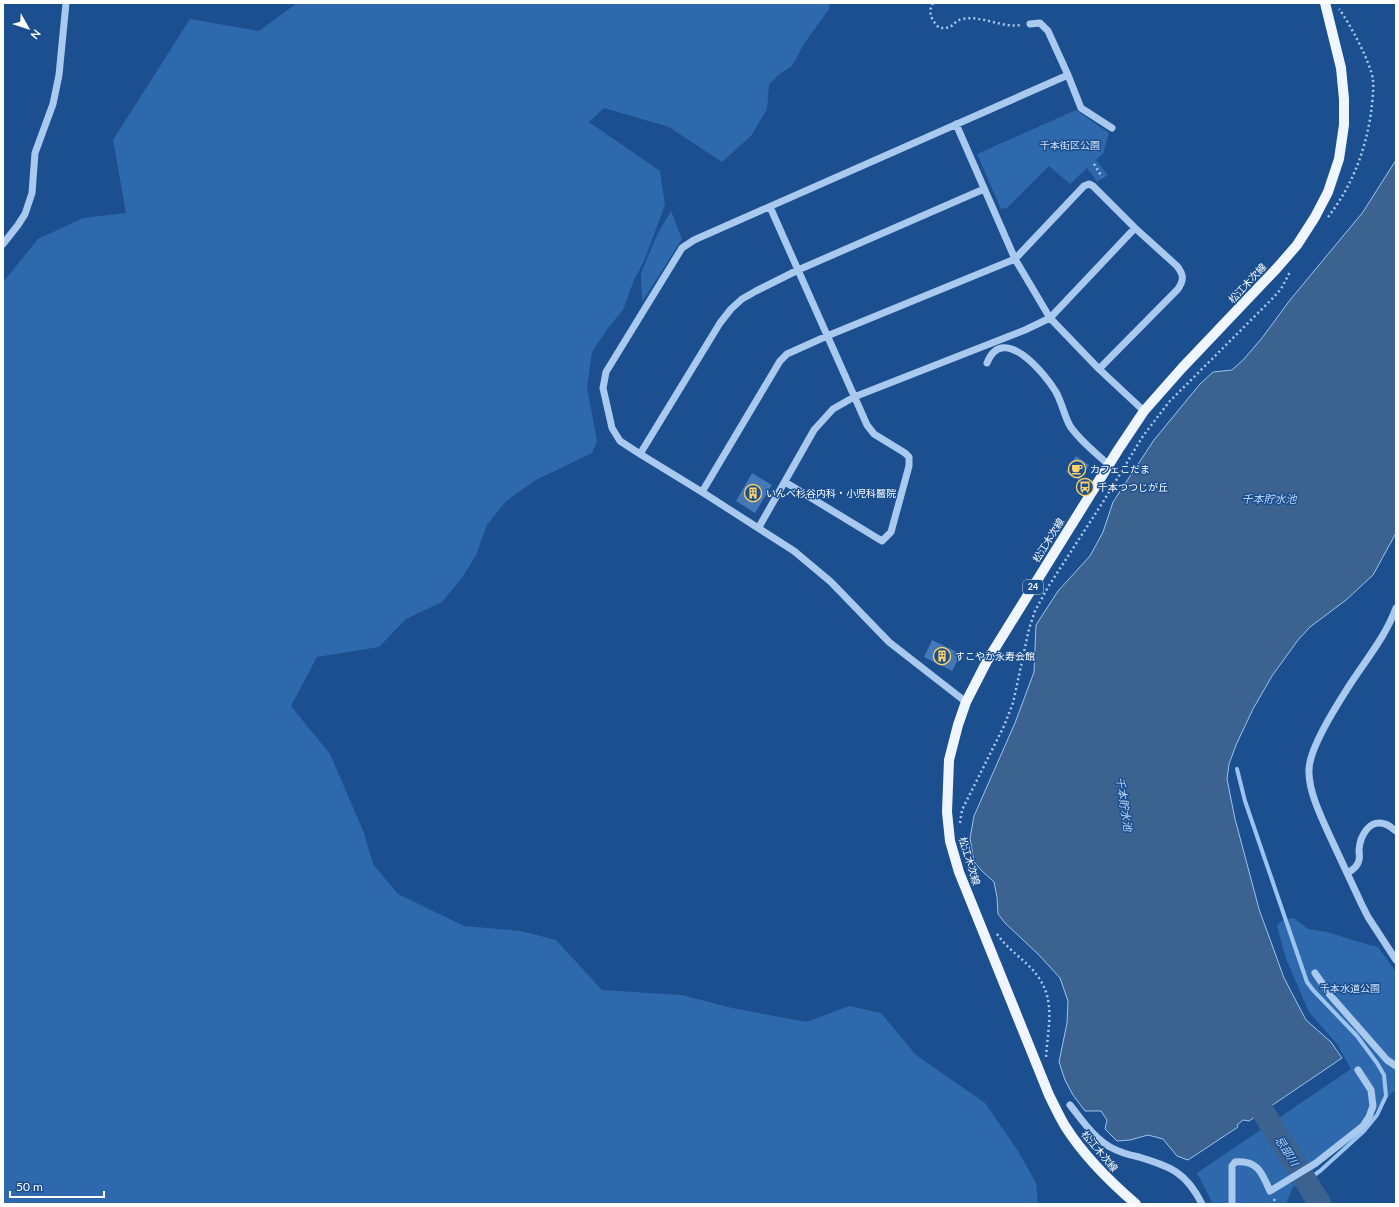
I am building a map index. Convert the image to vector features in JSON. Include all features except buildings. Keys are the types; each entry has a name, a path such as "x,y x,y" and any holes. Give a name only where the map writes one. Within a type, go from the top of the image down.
{"main road":[{"name":"松江木次線","path":"1136,1204 1108,1180 1085,1154 1065,1125 1049,1095 1031,1053 959,872 950,841 947,812 949,760 958,725 966,702 987,661 1144,411 1182,368 1297,245 1315,218 1328,192 1339,159 1344,125 1344,99 1342,68 1326,5"}],"street":[{"path":"3,244 25,214 32,193 35,153 53,104 59,75 66,3"},
{"path":"1030,24 1040,22 1048,31 1081,108 1112,128"},
{"path":"966,702 888,642 826,577 794,551 759,527 620,441 612,428 603,388 606,372 682,248 694,240 1068,75"},
{"path":"956,124 1015,259 1050,318 1099,369 1144,411"},
{"path":"702,492 780,361 787,354 827,336 1015,259 1084,186 1089,184 1093,186 1135,228 1177,266 1183,277 1178,289 1099,369"},
{"path":"640,454 720,322 742,299 798,270 984,189"},
{"path":"770,207 867,425 874,434 905,453 909,458 909,466 892,532 882,541 785,482"},
{"path":"759,527 814,430 833,409 854,397 1018,333 1050,318 1135,228"},
{"path":"987,364 989,358 995,352 1004,348 1010,348 1032,363 1041,371 1055,392 1070,426 1109,465"},
{"path":"1396,608 1376,645 1348,687 1320,736 1314,747 1308,769 1311,787 1320,814 1347,873 1368,918 1396,960"},
{"path":"1347,873 1354,870 1359,860 1360,841 1369,826 1386,824 1396,830"},
{"path":"1315,973 1330,995 1387,1060 1396,1066"},
{"path":"1232,1204 1232,1166 1235,1162 1245,1161 1255,1166 1263,1176 1270,1191 1316,1163 1363,1126 1369,1117 1373,1106 1371,1090 1358,1070"},
{"path":"1070,1106 1094,1134 1111,1147 1120,1152 1169,1167 1178,1172 1190,1183 1202,1204"}],"path":[{"path":"933,3 930,10 931,18 939,28 952,27 961,20 973,18 979,18 1012,26 1030,24"},
{"path":"1325,222 1334,210 1357,168 1365,145 1373,100 1373,80 1365,55 1338,7 1326,5"},
{"path":"1094,164 1102,177"},
{"path":"960,824 962,810 1004,726 1013,703 1029,629 1035,611 1048,587 1103,502 1143,436 1169,402 1271,300 1293,267"},
{"path":"994,930 1006,946 1040,979 1045,988 1050,1006 1046,1060"}],"green space":[{"path":"297,3 830,3 829,9 804,44 792,66 781,73 769,84 767,109 751,136 722,162 669,127 604,108 589,122 660,171 665,205 644,261 634,280 623,310 608,328 592,352 587,387 597,441 592,453 536,480 506,501 487,525 476,555 462,578 442,602 406,619 379,647 317,657 291,706 330,754 364,833 373,864 398,894 464,926 521,931 556,940 602,990 682,995 732,1008 806,1022 849,1006 881,1013 916,1055 985,1103 1018,1151 1036,1183 1038,1204 3,1204 3,282 38,239 83,218 126,213 113,140 190,19 259,31"},
{"name":"千本街区公園","path":"1076,110 1109,133 1103,154 1096,160 1108,175 1097,182 1087,168 1070,184 1049,166 1007,208 1001,209 977,154"},
{"path":"671,211 682,239 642,302 641,273 657,235"},
{"name":"千本水道公園","path":"1294,918 1308,929 1327,932 1378,947 1396,972 1396,1089 1380,1105 1363,1129 1293,1187 1286,1204 1213,1204 1197,1173 1351,1069 1337,1044 1309,1012 1286,959 1277,926 1281,921"}],"water":[{"name":"千本貯水池","path":"1396,160 1396,533 1373,575 1346,600 1310,627 1298,640 1272,676 1253,709 1236,745 1229,764 1227,779 1235,819 1259,909 1284,978 1306,1020 1331,1042 1342,1058 1249,1121 1243,1120 1237,1125 1238,1127 1188,1160 1177,1156 1163,1139 1148,1135 1130,1140 1117,1141 1105,1129 1107,1120 1101,1111 1085,1111 1073,1095 1065,1080 1059,1062 1067,1023 1068,1001 1060,978 1039,955 1005,923 998,914 994,882 974,862 970,838 974,816 1015,723 1034,672 1036,625 1058,591 1090,556 1103,532 1113,502 1154,440 1200,384 1213,372 1232,370 1244,359 1262,338 1290,300 1363,212"}],"waterway":[{"path":"1237,769 1245,801 1307,982 1357,1036 1384,1075 1386,1096 1377,1115 1364,1131 1320,1171 1307,1180"},
{"name":"忌部川","path":"1246,1084 1320,1204"}],"place":[{"name":"カフェこだま","path":"1077,469"},
{"name":"千本つつじが丘","path":"1085,487"},
{"name":"いんべ杉谷内科・小児科醫院","path":"753,493"},
{"name":"すこやか永寿会館","path":"942,656"}]}
